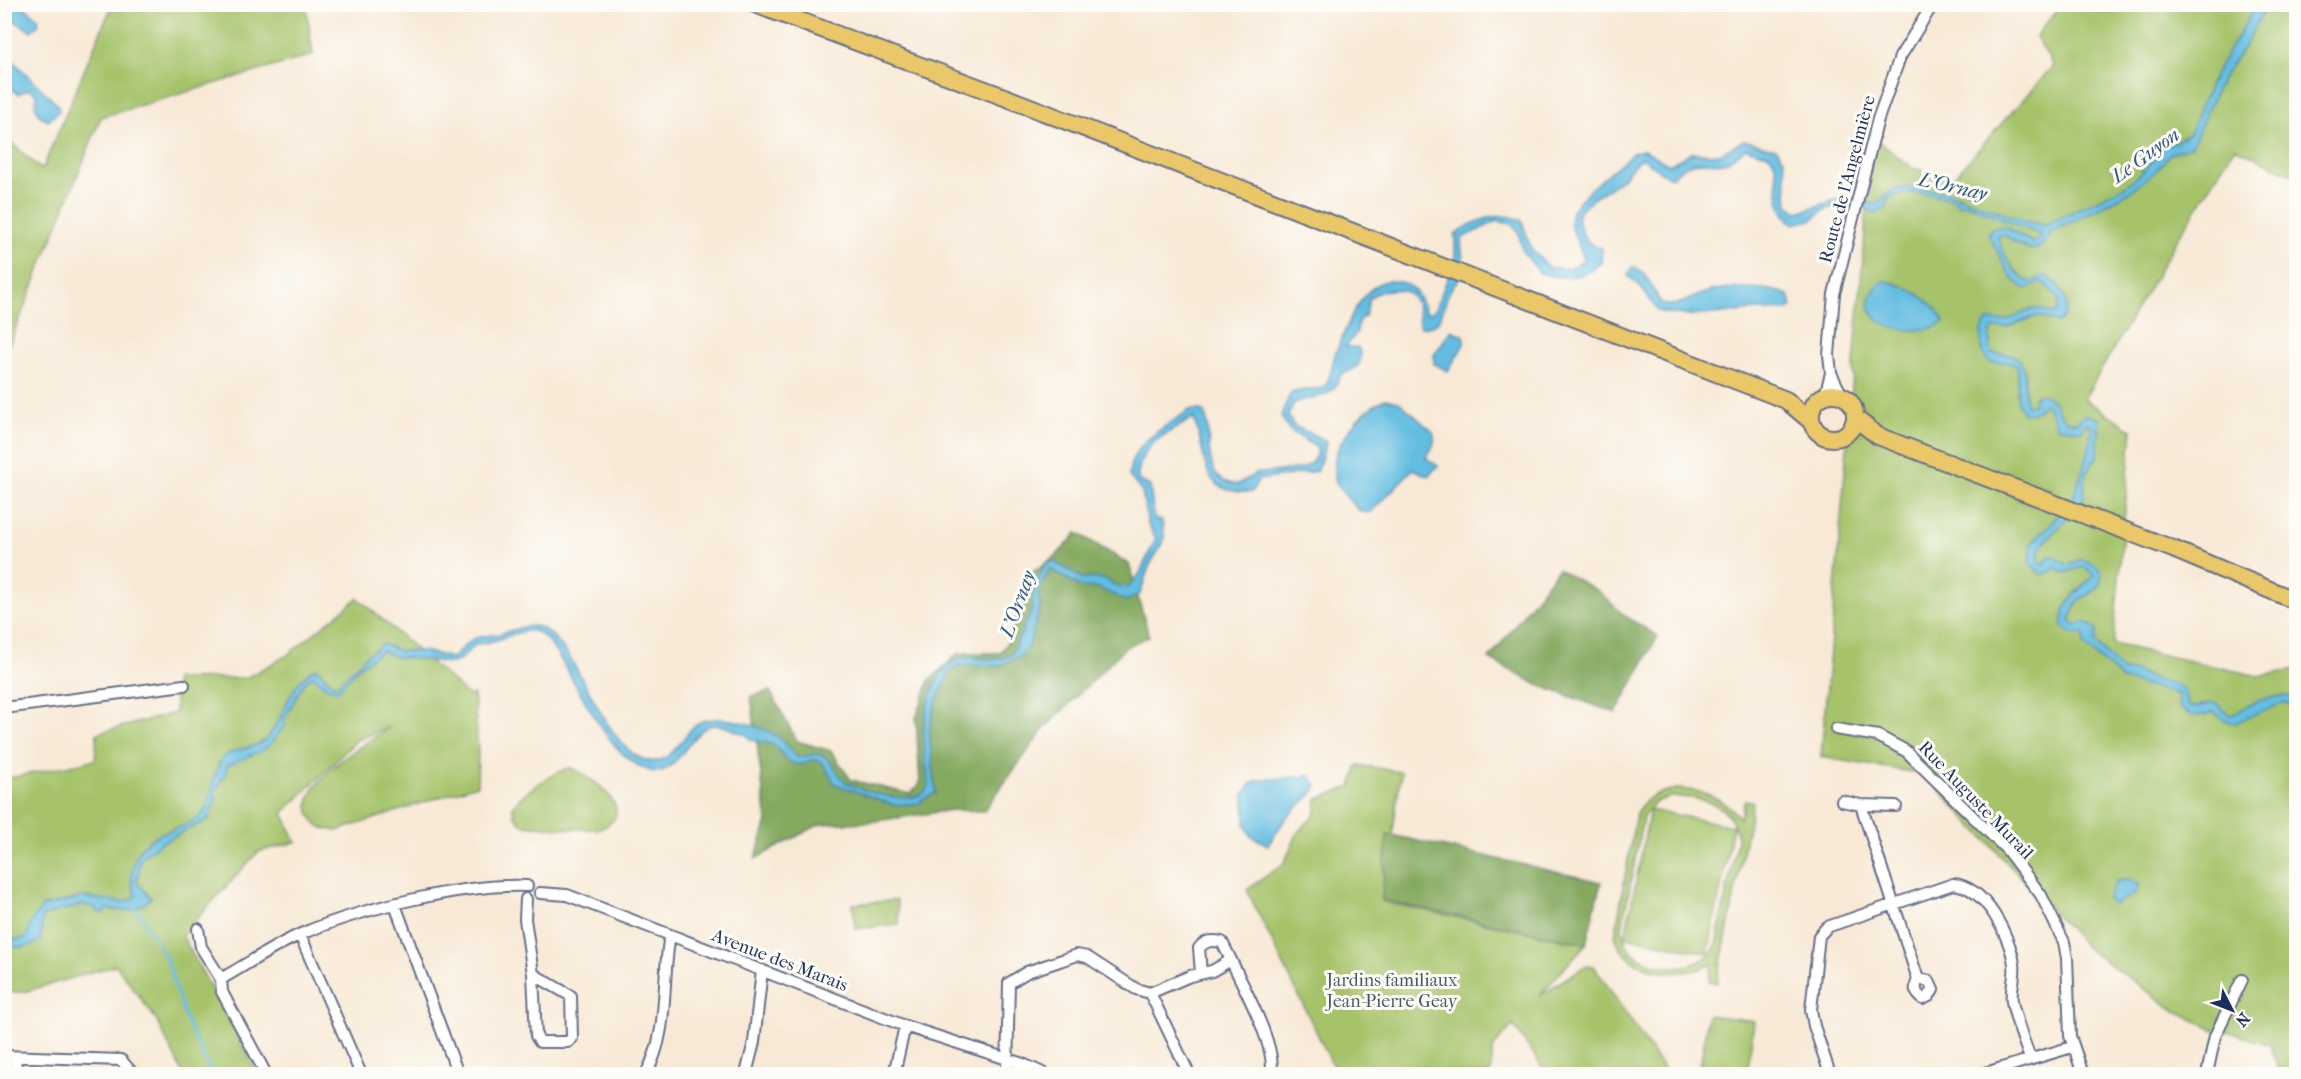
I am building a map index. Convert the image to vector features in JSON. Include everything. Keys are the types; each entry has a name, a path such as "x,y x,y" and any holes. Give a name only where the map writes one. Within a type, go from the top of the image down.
{"main road":[{"path":"755,4 1007,98 1786,400 1812,422 1825,437 1838,438 1847,434 1878,436 2082,513 2296,601"},
{"path":"1786,400 1842,396 1852,405 1856,418 1878,436"},
{"path":"1812,422 1812,411 1821,398"},
{"path":"1847,434 1856,418"}],"street":[{"name":"Route de l'Angelmière","path":"1821,398 1831,373 1830,315 1878,119 1900,57 1933,4"},
{"name":"Route de l'Angelmière","path":"1831,373 1842,396"},
{"path":"4,708 184,685"},
{"name":"Rue Auguste Murail","path":"1836,729 1878,736 1906,751 2007,850 2041,895 2057,926 2065,950 2072,1047 2083,1074"},
{"path":"1842,801 1861,805 1896,807"},
{"path":"1861,805 1918,979"},
{"path":"1830,1074 1811,1010 1819,936 1827,927 1953,884 1966,887 1987,906 2002,927 2014,964 2013,1004 2030,1059"},
{"name":"Avenue des Marais","path":"222,979 300,935 351,917 464,890 498,886 531,895 567,896 904,1026 1046,1074"},
{"path":"531,895 525,919 532,974 536,1036 540,1042 568,1042 572,1038 571,996 532,974"},
{"path":"394,905 458,1074"},
{"path":"198,929 201,947 222,979 222,992 266,1074"},
{"path":"300,935 361,1074"},
{"path":"646,1074 656,1056 664,1020 670,935"},
{"path":"1201,973 1197,954 1204,942 1213,940 1222,942 1269,1048 1272,1068 1270,1074"},
{"path":"1007,1074 1009,983 1027,972 1077,955 1087,957 1143,993 1150,993 1212,971 1231,960"},
{"path":"746,1074 754,1042 762,970"},
{"path":"2207,1074 2215,1036 2242,980"},
{"path":"1150,993 1189,1074"},
{"path":"894,1074 904,1026"},
{"path":"1982,1074 2072,1047"},
{"path":"15,1074 10,1057 121,1060 133,1074"}],"green space":[{"path":"112,5 306,5 313,55 101,117 5,355 5,137 42,170"},
{"path":"2061,5 2296,5 2296,177 2235,147 2178,238 2084,399 2132,430 2113,644 2258,676 2296,670 2296,1074 2280,1074 2270,1045 2217,1028 2215,1030 2177,1012 2089,950 1924,774 1821,757 1873,137 1912,168 1954,177 2053,66 2036,36"},
{"path":"1077,533 1129,564 1149,636 1126,647 1044,729 984,811 952,810 869,822 820,824 755,859 767,822 751,696 770,691 797,741 831,751 851,780 910,794 920,784 916,718 929,681 958,653 1000,653 1009,640 1030,574 1057,555"},
{"path":"1558,569 1598,591 1625,616 1658,636 1616,713 1538,685 1489,659"},
{"path":"358,598 469,696 474,694 478,752 477,785 337,831 323,828 316,824 309,812 309,800 315,787 338,763 390,727 357,740 283,813 296,842 258,852 182,935 258,1074 183,1074 156,1019 116,965 24,992 5,992 4,779 95,760 97,733 175,713 175,679 246,678 286,656"},
{"name":"Jardins familiaux Jean-Pierre Geay","path":"1358,765 1401,772 1383,902 1586,944 1539,996 1585,966 1594,966 1667,1074 1547,1074 1513,1025 1494,1046 1490,1074 1337,1074 1247,890 1284,863 1298,832 1315,815 1317,799 1351,787"},
{"path":"571,768 589,778 608,794 614,803 616,812 613,821 596,829 523,825 514,815 513,807 517,802 530,789"},
{"path":"1677,789 1712,796 1727,805 1740,818 1745,800 1753,802 1717,983 1709,981 1712,964 1699,969 1671,973 1643,967 1632,960 1622,949 1615,936 1636,813 1644,802 1659,793","holes":["1669,797 1704,800 1723,810 1735,827 1737,840 1716,945 1709,955 1699,962 1673,967 1659,965 1635,955 1626,944 1622,928 1643,817 1656,802"]},
{"path":"1650,810 1733,826 1708,953 1625,937"},
{"path":"1387,834 1601,882 1586,944 1382,900"},
{"path":"897,900 899,924 855,929 853,904"},
{"path":"1708,1015 1754,1021 1747,1074 1699,1074"}],"water":[{"path":"10,4 22,5 38,18 39,25 31,31 5,15"},
{"path":"2256,5 2267,5 2244,47 2220,82 2192,146 2170,154 2158,169 2130,192 2050,233 2041,247 2029,249 2004,235 1998,236 2005,256 2014,270 2025,280 2031,282 2045,275 2051,279 2065,297 2066,310 2064,317 2058,323 2037,316 2005,328 1992,329 1989,338 1992,354 2011,354 2022,364 2027,405 2033,405 2035,395 2043,394 2055,402 2058,411 2066,420 2079,422 2080,417 2087,415 2100,419 2097,457 2086,473 2083,501 2043,544 2039,554 2039,563 2044,565 2049,556 2055,556 2067,565 2081,559 2094,564 2101,571 2099,585 2075,606 2070,621 2073,625 2086,622 2097,630 2096,643 2122,671 2135,671 2159,681 2178,685 2184,690 2187,704 2191,706 2217,703 2229,715 2261,700 2286,696 2296,698 2296,711 2286,702 2235,723 2225,721 2214,712 2199,716 2191,715 2179,707 2178,694 2122,680 2084,645 2084,634 2071,634 2063,627 2063,618 2068,603 2094,575 2084,567 2064,573 2055,567 2049,573 2040,574 2030,563 2031,544 2072,501 2088,453 2092,427 2087,423 2081,431 2057,427 2050,409 2045,404 2032,414 2023,412 2017,396 2017,366 2007,362 1991,363 1984,355 1981,343 1982,331 1987,321 2007,320 2034,309 2053,314 2058,310 2059,298 2042,282 2026,289 2012,279 1988,234 1991,229 2004,226 2034,243 2041,235 1965,203 1959,205 1954,199 1919,193 1894,196 1887,200 1887,207 1877,213 1862,207 1828,208 1811,220 1793,224 1781,206 1776,167 1767,154 1746,148 1725,163 1691,163 1672,177 1660,172 1642,158 1622,179 1593,198 1577,215 1587,240 1602,248 1601,263 1587,272 1572,277 1556,277 1540,273 1523,252 1518,232 1511,224 1497,221 1462,238 1461,275 1447,297 1441,316 1434,324 1420,327 1415,300 1404,291 1383,291 1370,297 1365,316 1359,320 1357,332 1346,347 1358,347 1361,357 1358,365 1341,374 1333,389 1323,396 1294,403 1288,416 1294,426 1325,440 1326,444 1317,471 1258,480 1252,492 1234,491 1221,487 1212,479 1207,470 1193,418 1155,442 1143,457 1138,480 1150,486 1154,519 1162,521 1164,540 1150,565 1140,594 1126,601 1099,588 1081,587 1050,569 1039,589 1038,599 1041,604 1029,645 1022,655 999,666 959,665 950,671 934,708 929,731 936,793 921,800 921,803 894,805 835,784 819,761 810,761 803,765 792,763 775,745 751,740 740,732 718,725 706,728 698,734 669,767 660,771 651,771 631,761 613,744 556,652 544,637 533,631 520,632 492,642 476,644 461,659 453,663 396,657 382,651 359,667 338,691 326,687 313,676 304,683 284,720 285,725 271,744 227,766 226,773 215,792 216,800 208,820 161,843 141,858 137,882 151,898 146,903 131,910 107,909 104,913 97,912 94,907 81,905 43,916 40,941 28,946 5,946 4,941 26,938 32,920 43,906 85,897 122,902 134,899 132,868 139,852 151,839 186,825 201,815 209,801 220,762 225,756 263,742 267,738 279,720 293,690 307,674 316,668 337,685 367,655 383,644 399,651 424,651 452,658 475,638 534,626 548,632 561,645 611,729 625,746 640,758 658,761 665,758 693,727 701,722 733,720 775,735 797,757 814,754 825,757 837,773 853,786 876,794 902,798 914,797 923,793 928,786 924,726 930,697 939,677 952,663 960,659 998,659 1011,655 1031,612 1034,588 1045,564 1053,561 1082,578 1105,579 1116,586 1129,587 1139,575 1156,538 1148,525 1142,492 1129,476 1131,464 1142,445 1189,410 1201,410 1205,414 1213,468 1218,477 1227,482 1239,484 1255,474 1306,466 1315,457 1317,448 1289,430 1281,416 1291,392 1323,388 1330,376 1335,355 1350,320 1364,296 1373,287 1383,282 1394,281 1407,284 1418,296 1427,314 1434,311 1455,261 1455,235 1470,225 1487,218 1505,216 1522,221 1531,248 1549,268 1569,268 1583,262 1584,259 1570,224 1572,210 1588,191 1634,152 1644,150 1669,165 1690,153 1720,154 1744,140 1777,149 1784,159 1788,205 1798,212 1845,197 1876,204 1894,189 1912,187 1951,193 2025,221 2044,225 2126,186 2148,166 2159,151 2189,134 2215,73"},
{"path":"5,53 58,105 59,111 48,121 39,115 35,105 37,95 30,89 18,94 5,84"},
{"path":"1632,267 1642,272 1662,304 1681,303 1719,289 1750,288 1772,290 1789,295 1792,307 1788,310 1773,309 1696,315 1658,311 1639,285 1628,276"},
{"path":"1885,281 1911,290 1928,301 1944,322 1922,330 1908,330 1882,322 1873,315 1869,306 1874,289"},
{"path":"1451,330 1464,336 1464,344 1448,371 1434,364 1434,355"},
{"path":"1385,399 1399,402 1433,432 1434,443 1426,458 1438,466 1428,476 1413,469 1371,512 1364,512 1355,507 1335,479 1336,455 1356,421"},
{"path":"1310,776 1317,785 1313,793 1286,818 1268,845 1251,836 1245,823 1244,795 1251,784 1258,780"},
{"path":"2129,880 2139,884 2136,893 2114,905 2107,898 2116,881"}],"waterway":[{"path":"134,906 154,938"},
{"path":"158,944 167,960 185,1017 212,1074"}],"water label":[{"name":"Le Guyon","path":"2145,155"},
{"name":"L'Ornay","path":"1953,186"},
{"name":"L'Ornay","path":"1017,604"}]}
